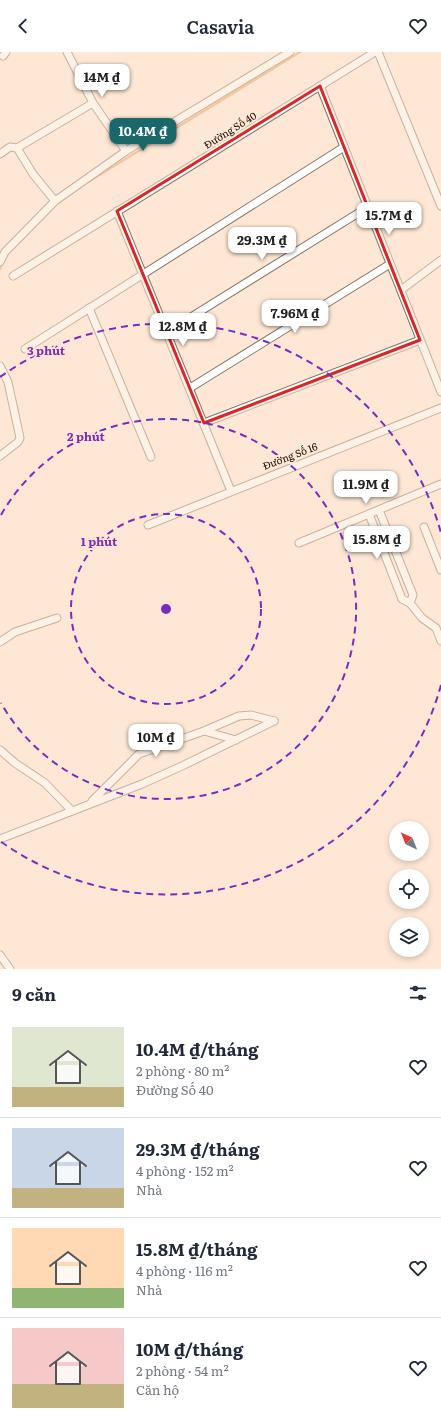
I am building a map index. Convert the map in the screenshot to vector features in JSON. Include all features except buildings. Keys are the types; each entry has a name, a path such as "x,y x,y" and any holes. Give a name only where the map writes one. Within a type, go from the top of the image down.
{"street":[{"path":"67,52 93,103 126,151"},
{"path":"0,262 4,252 55,201 126,151 290,52"},
{"path":"377,52 441,206"},
{"name":"Đường Số 40","path":"13,276 377,52"},
{"path":"320,86 441,392"},
{"path":"0,154 10,147 17,148 93,103"},
{"path":"25,349 344,147"},
{"path":"17,148 33,174 55,201"},
{"path":"167,332 368,207"},
{"path":"117,211 232,490"},
{"path":"401,290 441,260"},
{"path":"190,388 390,264"},
{"path":"89,308 151,457"},
{"path":"204,423 420,340"},
{"path":"0,366 8,382 20,438 18,442 0,456"},
{"name":"Đường Số 16","path":"148,525 232,490 441,408"},
{"path":"299,544 441,484"},
{"path":"379,510 413,595 410,603"},
{"path":"369,514 402,599 410,603 422,618 438,627 441,641"},
{"path":"424,527 441,570"},
{"path":"0,642 15,632 57,618"},
{"path":"0,839 72,811 182,766 274,721 251,715 239,716 204,731 139,754 89,804"},
{"path":"204,731 236,740"},
{"path":"0,750 15,763 45,783 72,811"},
{"path":"0,955 10,969"}],"highlighted area":[{"path":"320,86 420,340 204,423 117,211"}],"waterway":[{"path":"88,182 300,52"},
{"path":"0,269 2,263"}]}
